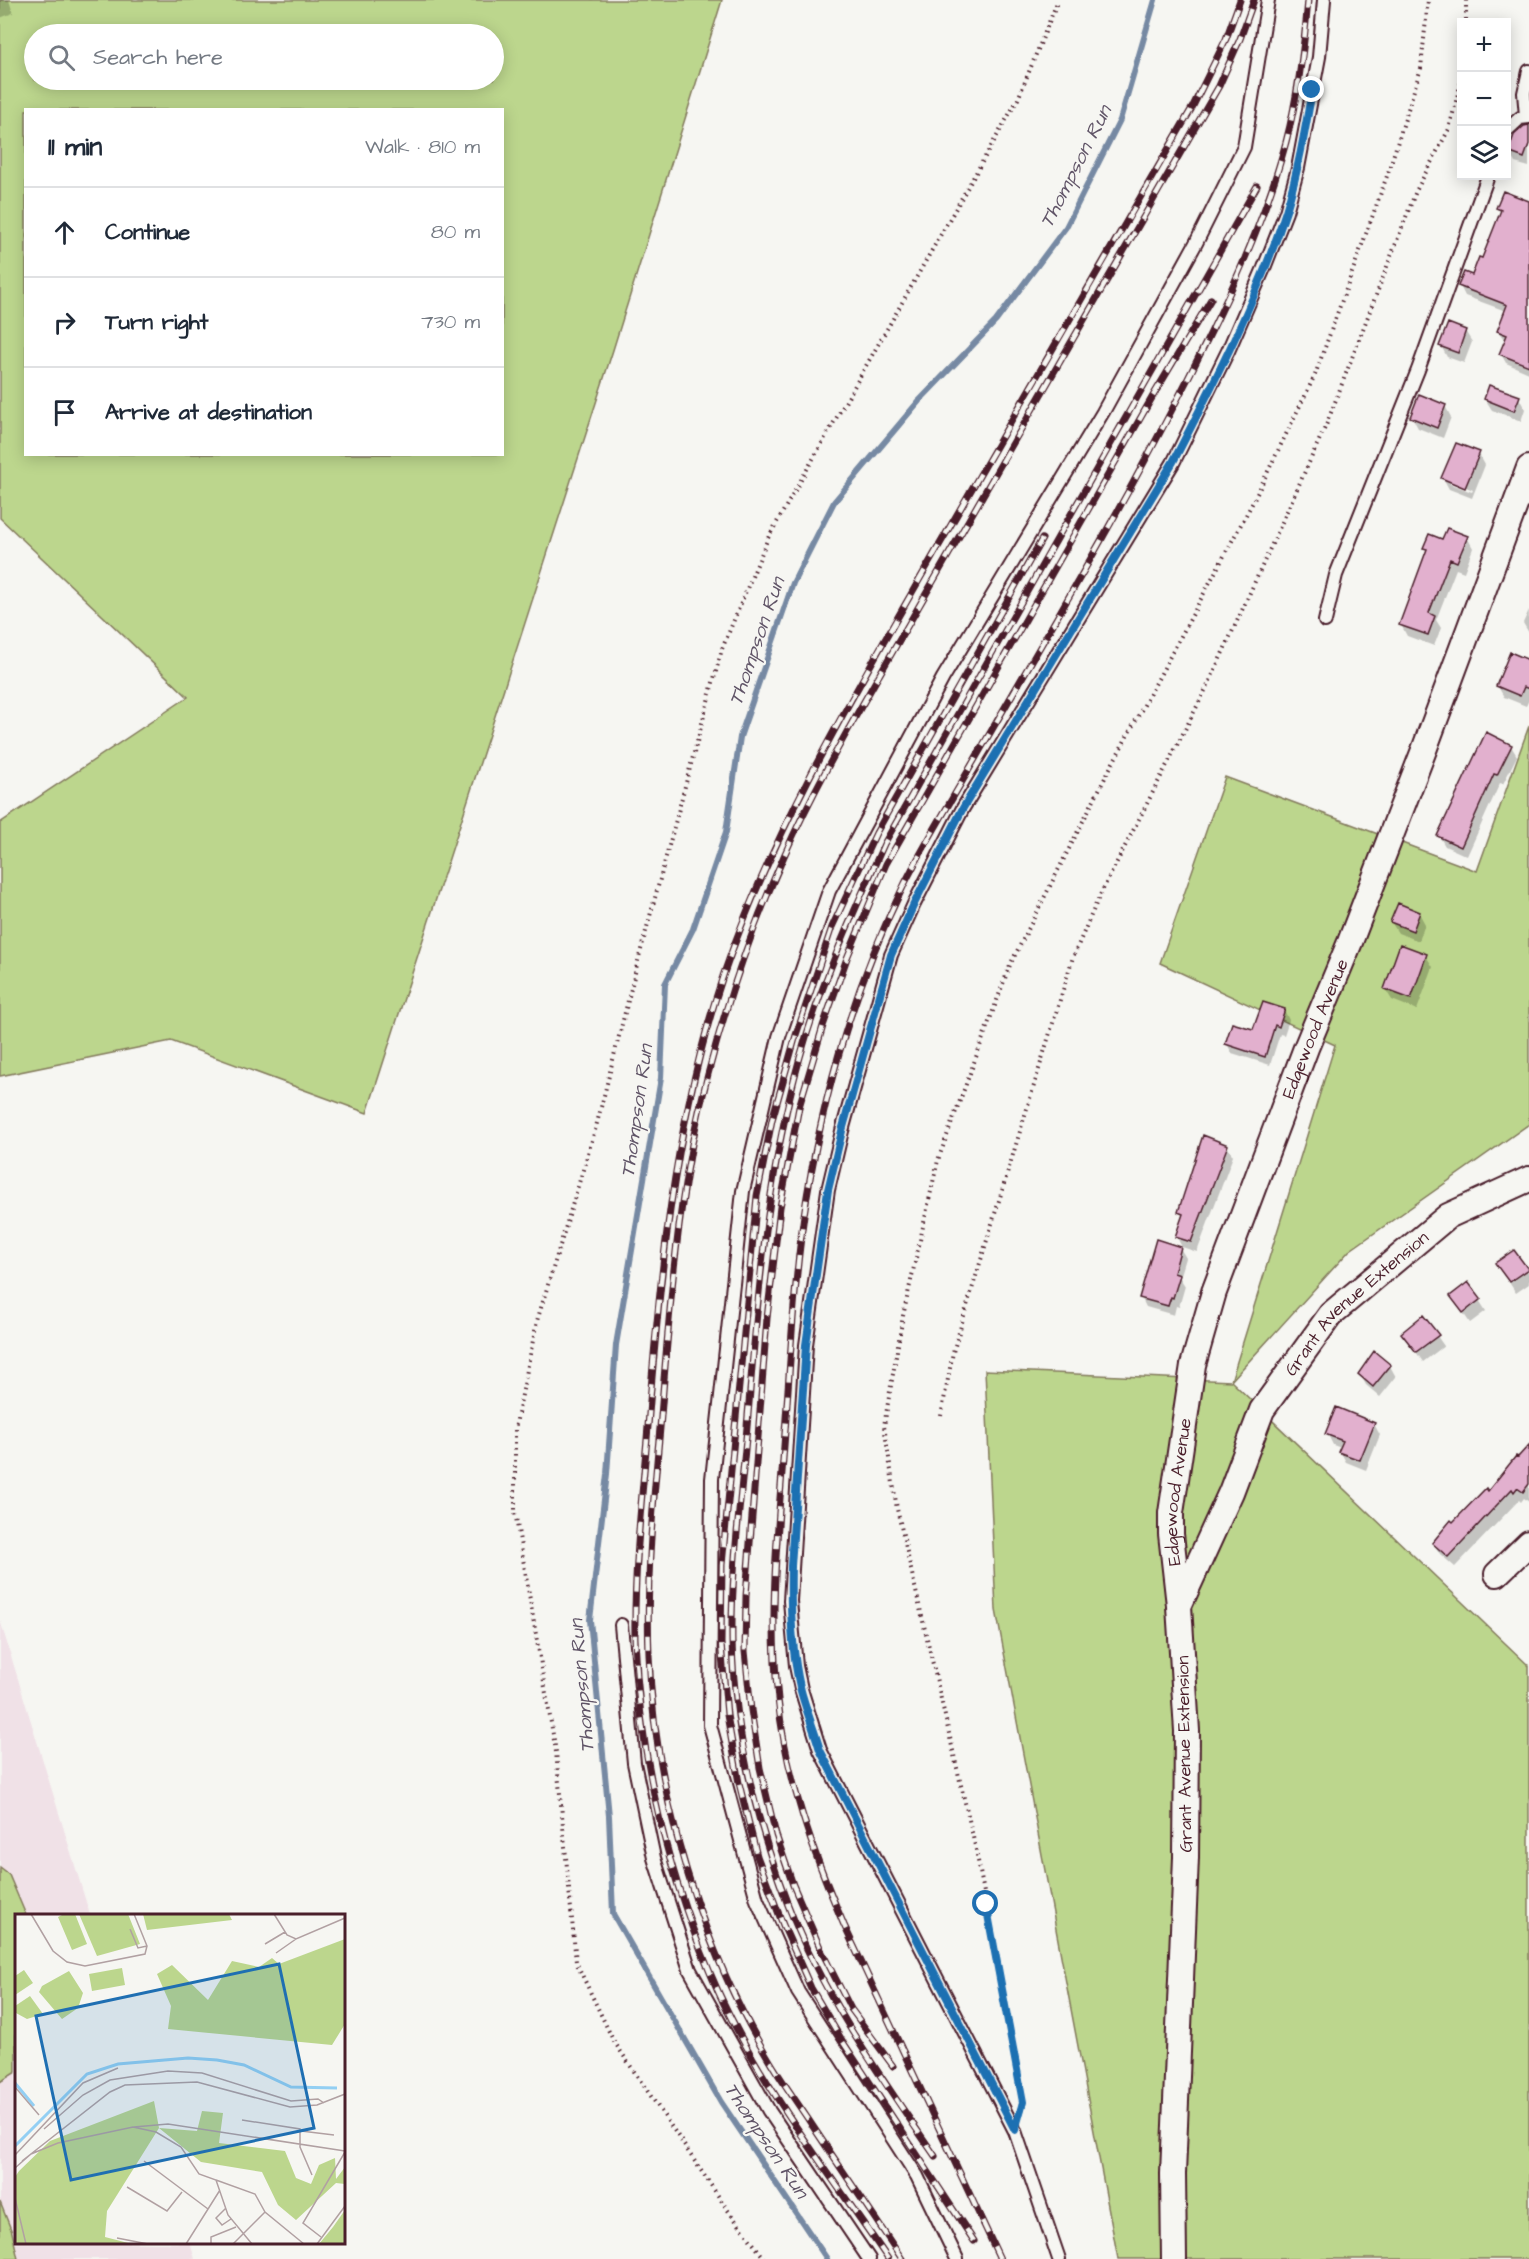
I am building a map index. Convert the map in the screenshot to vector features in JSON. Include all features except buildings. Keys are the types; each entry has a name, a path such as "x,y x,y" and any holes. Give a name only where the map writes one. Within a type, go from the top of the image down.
{"street":[{"name":"Edgewood Avenue","path":"1179,1606 1171,1513 1191,1376 1214,1292 1302,1059 1424,750 1529,468"},
{"name":"Grant Avenue Extension","path":"1174,2259 1173,2174 1186,1857 1187,1731 1186,1680 1179,1606 1231,1492 1262,1410 1331,1314 1448,1216 1529,1179"},
{"path":"1497,1574 1529,1542"}],"lane":[{"path":"957,2259 917,2176 798,1992 757,1900 710,1725 712,1479 743,1191 779,1037 829,891 943,678 1103,412 1212,211 1244,147 1268,0"},
{"path":"1059,2259 1015,2130 820,1750 801,1689 793,1638 791,1566 806,1345 812,1291 828,1190 891,955 963,808 1173,462 1228,351 1278,231 1298,168 1318,57 1324,0"},
{"path":"1511,126 1528,116 1524,93 1529,71"},
{"path":"1324,621 1336,575 1418,370 1487,180"},
{"path":"621,1625 637,1774 654,1858 690,1970 770,2111 869,2259"}],"path":[{"path":"765,2259 728,2209 613,2040 576,1962 556,1752 515,1512 515,1429 537,1321 596,1128 639,957 722,649 768,538 1017,99 1058,0"},
{"path":"1015,2130 1023,2102 1021,2090 976,1850 897,1509 884,1426 903,1316 938,1160 1010,965 1108,772 1253,502 1315,375 1387,177 1421,68 1428,0"},
{"path":"1466,0 1466,18"},
{"path":"941,1416 953,1352 1073,957 1099,897 1209,683 1327,423 1416,191 1449,129 1457,95"}],"shaded area":[{"path":"0,1620 90,1914 15,1914 15,2244 190,2244 195,2259 0,2259"}],"green space":[{"path":"0,0 722,0 613,350 367,1113 171,1041 0,1076 0,823 188,697 0,518"},
{"path":"1529,726 1529,1124 1349,1251 1231,1381 1335,1045 1160,963 1225,777 1477,871"},
{"path":"985,1370 1231,1381 1529,1666 1529,2259 1118,2259 996,1610"},
{"path":"0,1868 9,1875 26,1914 15,1914 15,2073 0,2082"},
{"path":"0,2202 12,2232 18,2259 0,2259"}],"waterway":[{"name":"Thompson Run","path":"827,2259 721,2102 613,1914 609,1816 590,1620 607,1474 616,1345 661,1078 665,984 693,929 726,832 740,737 793,583 834,502 919,401 996,321 1066,227 1120,120 1155,0"}],"railway":[{"path":"888,2259 797,2129 755,2062 718,1991 685,1907 671,1863 650,1774 638,1684 635,1638 636,1588 640,1514 657,1322 680,1147 706,1033 723,976 743,921 791,813 874,658 1192,108 1226,39 1240,0"},
{"path":"902,2259 777,2072 756,2038 737,2000 719,1962 697,1903 687,1873 664,1781 651,1686 648,1627 649,1570 669,1321 686,1179 700,1107 730,997 769,891 805,812 838,747 1219,86 1254,0"},
{"path":"1000,2259 844,1925 802,1815 787,1758 775,1666 774,1599 793,1314 803,1225 814,1156 833,1075 857,997 887,920 921,853 1154,445 1239,273 1265,208 1286,142 1300,72 1308,0"},
{"path":"935,2156 854,2035 802,1939 766,1841 742,1742 732,1641 733,1588 760,1279 773,1181 793,1085 814,1012 884,844 1257,186"},
{"path":"893,2066 851,2009 822,1952 793,1885 776,1835 760,1768 751,1710 745,1651 746,1596 767,1318 780,1207 799,1107 823,1026 847,958 886,864 1153,396 1211,299"},
{"path":"974,2241 843,2042 811,1988 783,1925 757,1856 739,1783 727,1715 721,1643 722,1565 757,1196 772,1120 796,1035 832,927 876,833 1042,539"}],"route":[{"path":"986,1904 1023,2102 1015,2130 982,2070 951,2004 820,1750 796,1666 790,1601 791,1566 806,1345 828,1190 891,955 963,808 1138,516 1173,462 1202,406 1264,268 1286,212 1298,168 1312,90"}]}
